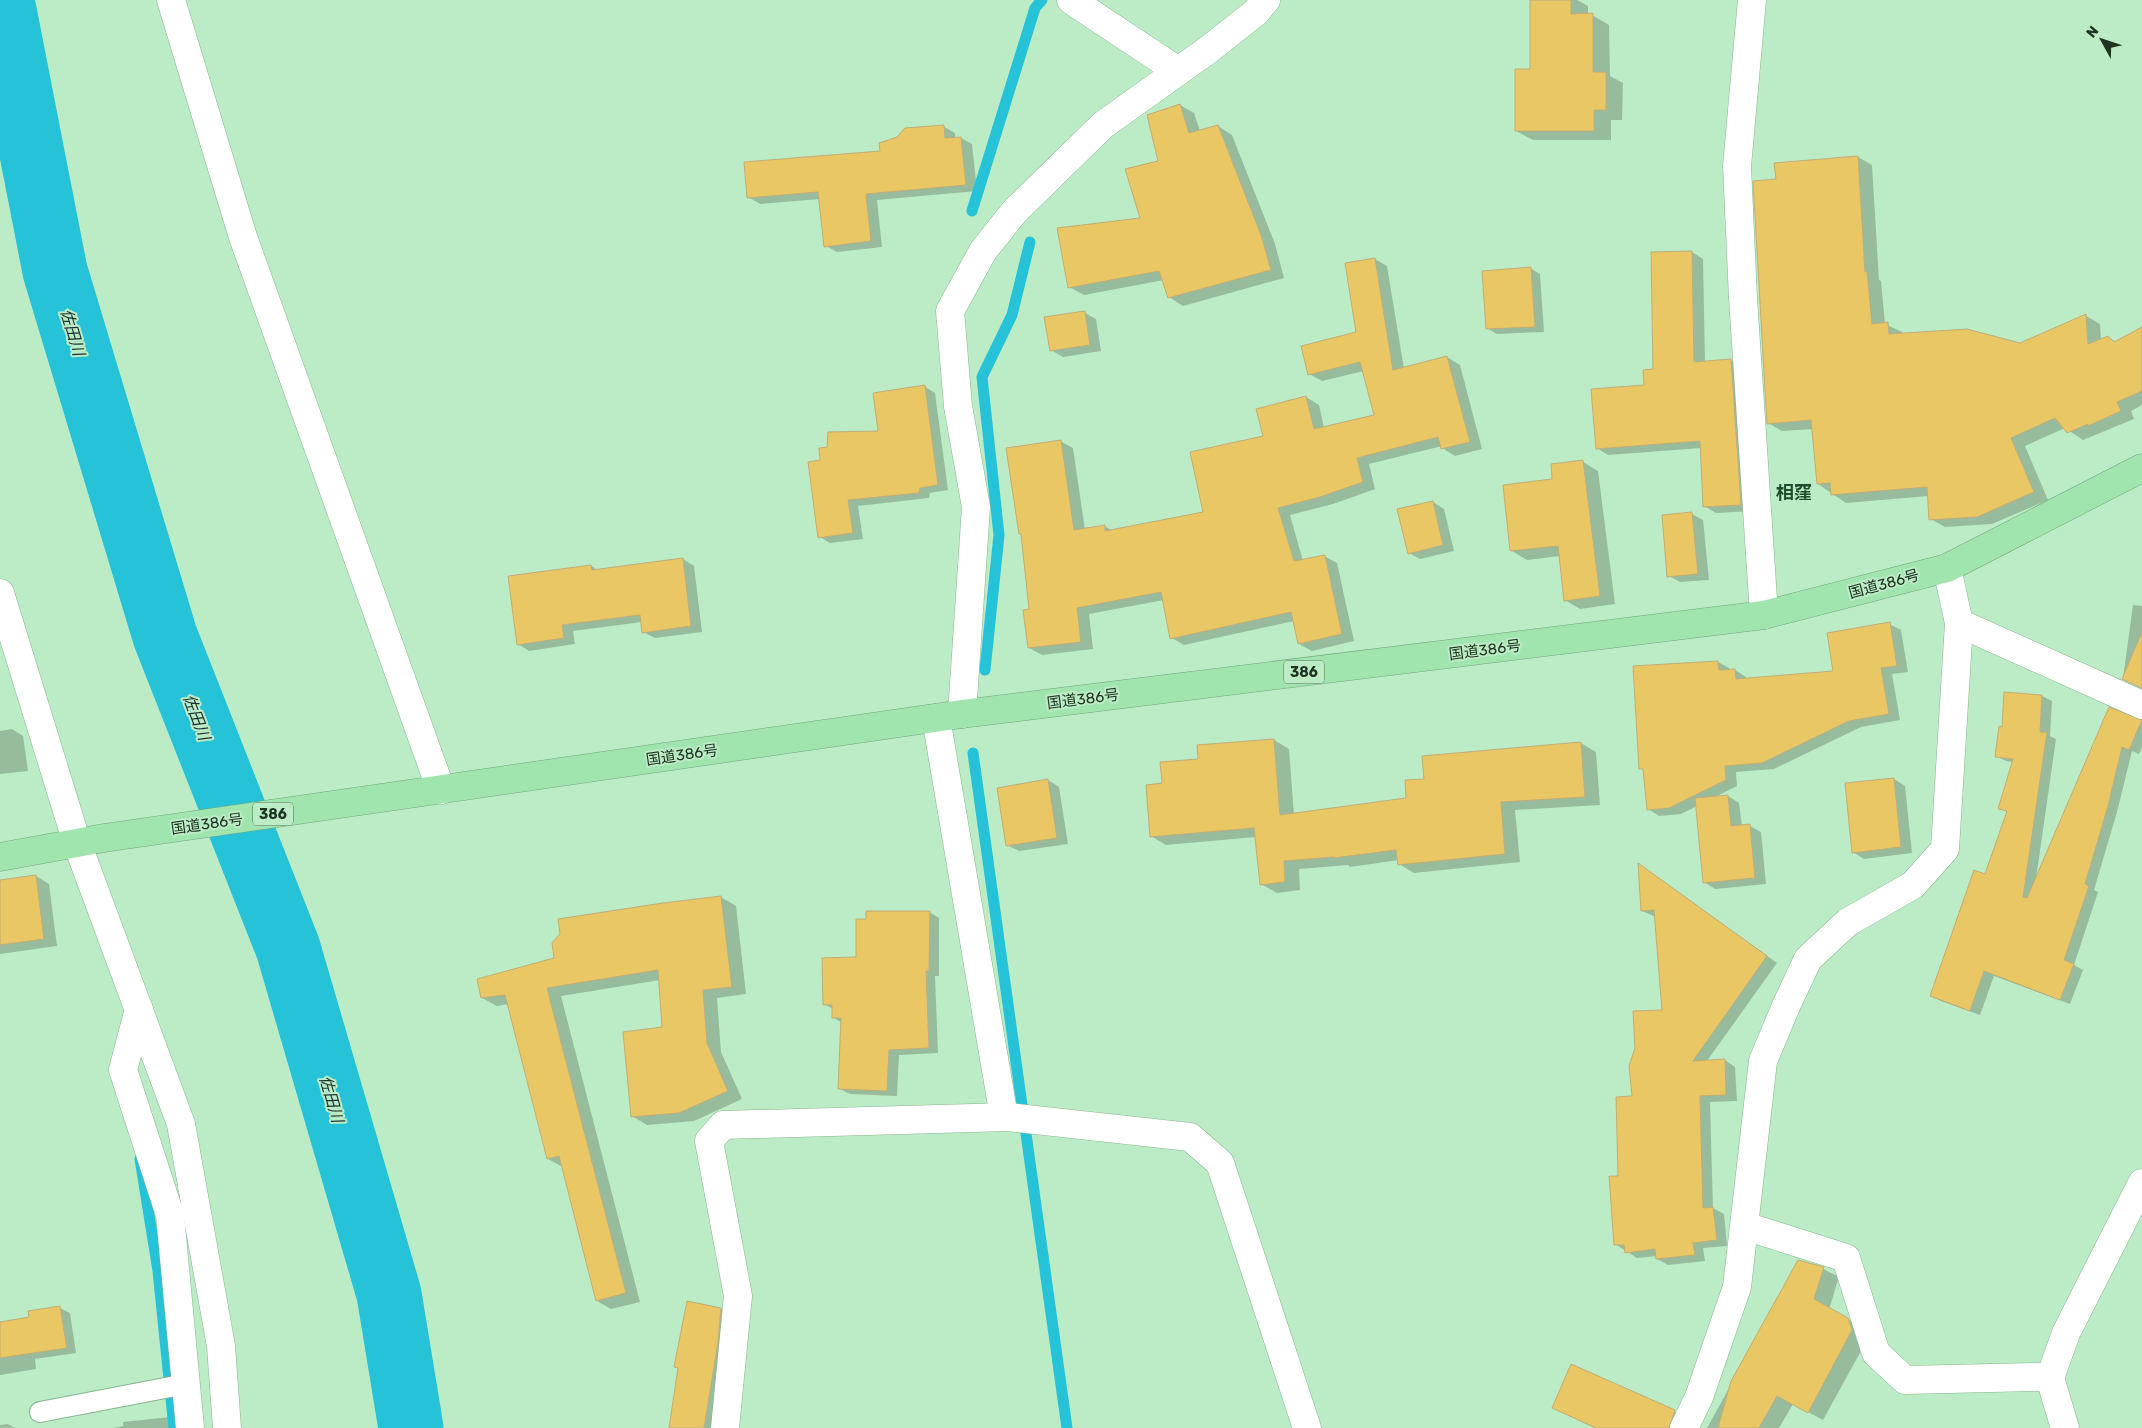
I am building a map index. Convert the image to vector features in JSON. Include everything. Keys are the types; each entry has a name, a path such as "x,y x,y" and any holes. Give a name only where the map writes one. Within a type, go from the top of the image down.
{"highway":[{"name":"国道386号","path":"0,857 104,838 949,716 1764,615 1946,568 2142,468"}],"street":[{"path":"171,0 243,237 441,790"},
{"path":"1072,0 1178,71"},
{"path":"1006,1117 949,716 976,507 958,406 950,310 983,251 1014,212 1103,125 1256,12 1266,0"},
{"path":"1752,0 1737,166 1743,298 1764,615"},
{"path":"1684,1428 1699,1397 1737,1288 1763,1061 1808,959 1848,922 1913,885 1944,849 1959,623 1946,568"},
{"path":"0,593 77,843 182,1124 221,1346 227,1428"},
{"path":"1959,623 2142,705"},
{"path":"139,1009 123,1070 170,1215 190,1428"},
{"path":"725,1428 738,1296 709,1141 724,1125 1006,1117 1190,1137 1220,1163 1307,1428"},
{"path":"2065,1428 2050,1378 2066,1333 2142,1183"},
{"path":"1744,1226 1846,1258 1876,1353 1905,1380 2038,1377"}],"lane":[{"path":"40,1412 185,1384"}],"building":[{"path":"1530,0 1571,0 1571,14 1593,13 1593,72 1606,72 1606,110 1594,110 1594,131 1515,131 1515,69 1530,69"},
{"path":"1180,104 1189,133 1218,125 1261,235 1271,270 1168,298 1159,271 1068,288 1057,228 1140,218 1125,169 1158,161 1147,115"},
{"path":"944,125 945,138 961,137 966,185 866,194 871,241 824,247 818,192 747,198 744,162 880,151 879,143 897,137 905,128"},
{"path":"1858,156 1865,272 1867,271 1872,324 1888,322 1889,334 1967,329 2020,343 2086,314 2088,344 2108,336 2114,342 2142,327 2142,391 2117,402 2121,411 2088,426 2088,424 2067,433 2055,418 2011,438 2034,492 1977,517 1929,520 1927,487 1831,495 1830,483 1817,484 1811,420 1767,424 1753,181 1776,179 1774,163"},
{"path":"1692,251 1694,362 1731,359 1741,505 1703,507 1700,441 1596,449 1591,389 1644,385 1643,370 1653,369 1651,252"},
{"path":"1375,258 1393,370 1447,356 1470,442 1441,449 1438,437 1357,458 1363,482 1320,497 1278,508 1294,561 1325,555 1342,634 1298,644 1291,612 1170,639 1161,592 1077,608 1081,642 1028,648 1023,610 1029,609 1021,534 1019,534 1006,448 1061,440 1074,530 1105,525 1105,531 1203,512 1190,452 1263,436 1256,409 1306,396 1314,429 1374,415 1360,362 1308,375 1301,346 1356,332 1345,263"},
{"path":"1531,267 1535,327 1486,329 1482,271"},
{"path":"1085,311 1090,345 1050,351 1044,317"},
{"path":"925,385 938,485 920,488 919,493 848,500 853,533 818,538 808,462 820,460 819,448 827,447 828,432 878,431 873,393"},
{"path":"1583,460 1600,596 1564,601 1558,546 1510,551 1503,485 1552,479 1551,464"},
{"path":"1433,501 1443,545 1408,554 1397,509"},
{"path":"1692,512 1698,574 1667,577 1662,515"},
{"path":"683,558 691,626 642,633 640,615 562,625 564,638 517,645 508,576 591,565 592,570"},
{"path":"1890,622 1897,666 1881,668 1889,714 1849,721 1762,763 1725,766 1726,780 1669,808 1647,810 1643,769 1639,769 1633,666 1718,661 1719,670 1735,669 1736,679 1833,671 1827,633"},
{"path":"2142,632 2142,688 2122,679"},
{"path":"2004,692 2042,695 2040,732 2047,732 2023,897 2027,898 2109,707 2142,720 2129,750 2122,747 2108,806 2085,884 2089,886 2064,960 2074,964 2060,1000 1984,971 1970,1011 1930,996 1974,870 1985,874 2007,811 1998,809 2013,759 1995,757 1999,726 2002,727"},
{"path":"1274,739 1280,815 1406,798 1405,780 1424,779 1422,756 1581,742 1585,797 1501,802 1505,854 1398,865 1396,850 1334,858 1284,861 1285,882 1260,885 1254,828 1150,837 1146,785 1162,783 1160,762 1198,759 1197,745"},
{"path":"1894,778 1901,847 1852,853 1845,783"},
{"path":"1048,779 1057,838 1006,846 997,788"},
{"path":"1728,795 1731,826 1750,824 1755,878 1703,883 1695,798"},
{"path":"1638,863 1767,956 1693,1061 1725,1059 1726,1095 1700,1096 1703,1208 1713,1207 1717,1240 1693,1243 1695,1255 1656,1259 1655,1249 1625,1253 1624,1245 1614,1245 1609,1176 1618,1176 1616,1097 1632,1096 1629,1066 1635,1048 1633,1011 1662,1010 1654,910 1641,911"},
{"path":"36,875 44,939 0,945 0,880"},
{"path":"721,896 732,987 703,990 707,1043 728,1091 679,1113 631,1117 623,1032 662,1027 658,970 547,988 626,1293 596,1301 559,1156 547,1159 505,995 481,998 477,979 554,958 552,943 560,934 558,919"},
{"path":"866,911 930,911 929,971 926,971 929,1048 889,1050 887,1091 838,1089 841,1018 832,1018 832,1005 823,1005 822,958 856,957 856,919 866,919"},
{"path":"1798,1260 1824,1267 1814,1299 1848,1318 1852,1330 1808,1413 1777,1396 1759,1428 1718,1428 1731,1381"},
{"path":"687,1301 721,1308 718,1342 704,1428 669,1428 678,1368 674,1367"},
{"path":"60,1306 67,1348 0,1358 0,1322 29,1317 28,1311"},
{"path":"1571,1364 1675,1410 1669,1428 1596,1428 1552,1408"}],"waterway":[{"name":"佐田川","path":"2,0 55,271 165,636 288,948 389,1294 411,1428"},
{"path":"972,211 1035,8 1042,0"},
{"path":"985,670 999,535 982,377 1012,315 1030,242"},
{"path":"973,753 1067,1428"},
{"path":"140,1159 158,1271 174,1428"}],"district":[{"name":"相窪","path":"1794,493"}]}
